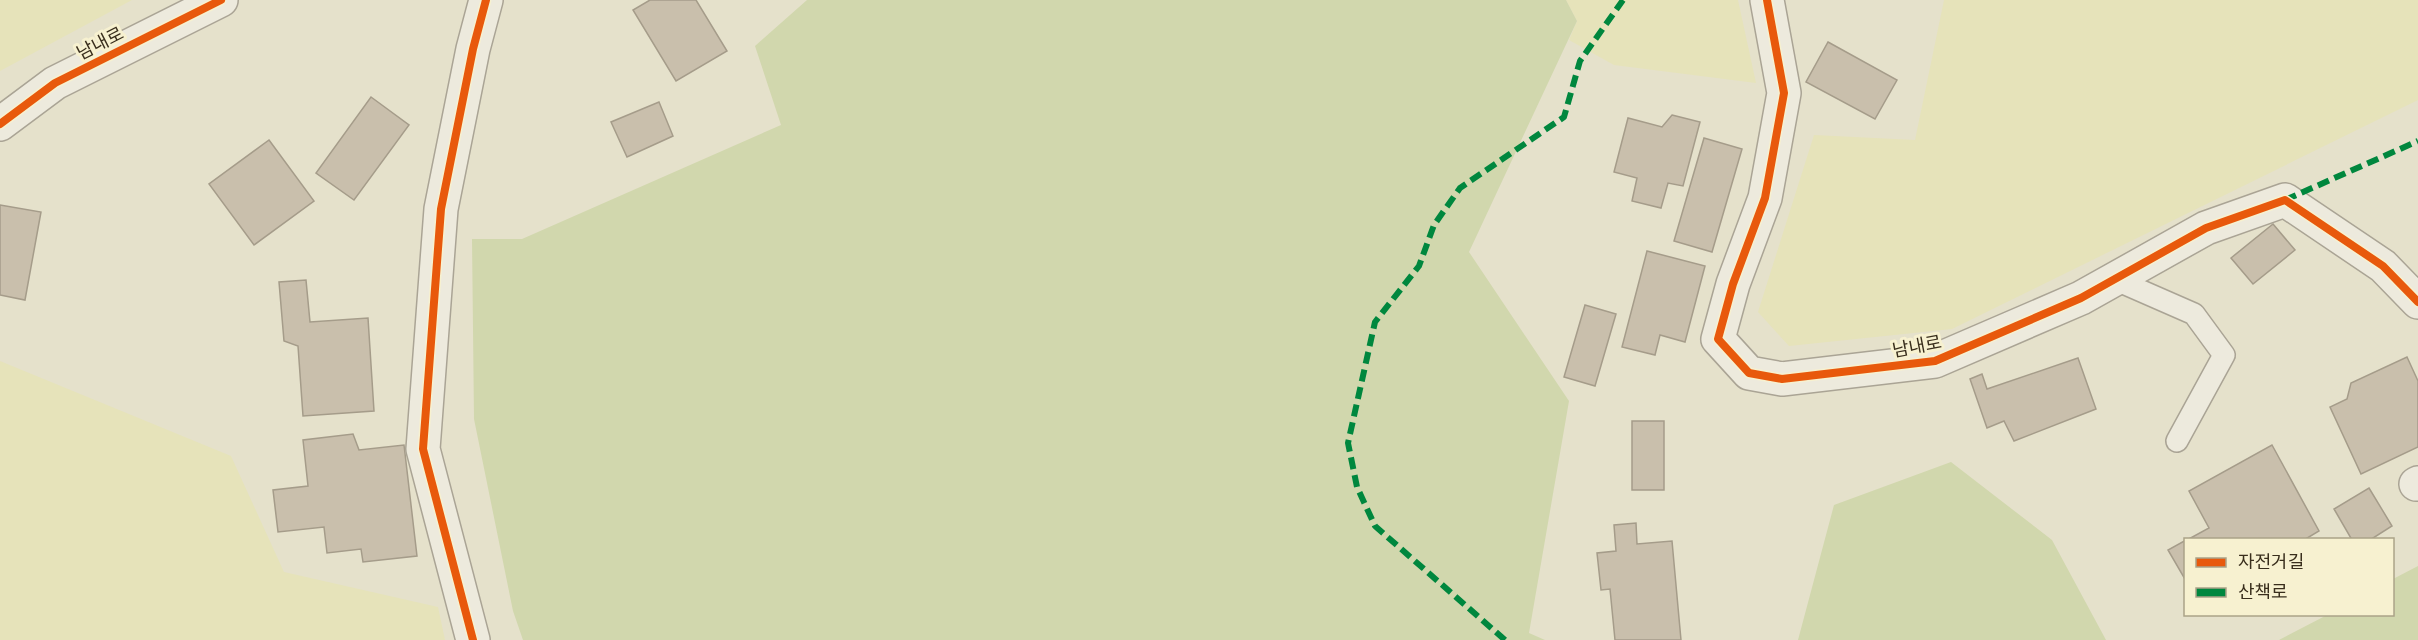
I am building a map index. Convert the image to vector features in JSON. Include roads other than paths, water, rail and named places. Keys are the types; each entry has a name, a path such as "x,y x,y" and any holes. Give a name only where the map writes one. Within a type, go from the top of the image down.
{"street":[{"name":"남내로","path":"0,124 55,83 221,0"},
{"path":"473,640 423,449 441,209 473,50 486,0"},
{"name":"남내로","path":"1767,0 1784,93 1765,198 1733,284 1718,339 1749,373 1782,379 1935,361 2081,298 2206,228 2285,200 2383,266 2418,302"}],"lane":[{"path":"2115,279 2194,314 2224,355 2177,441"}]}
